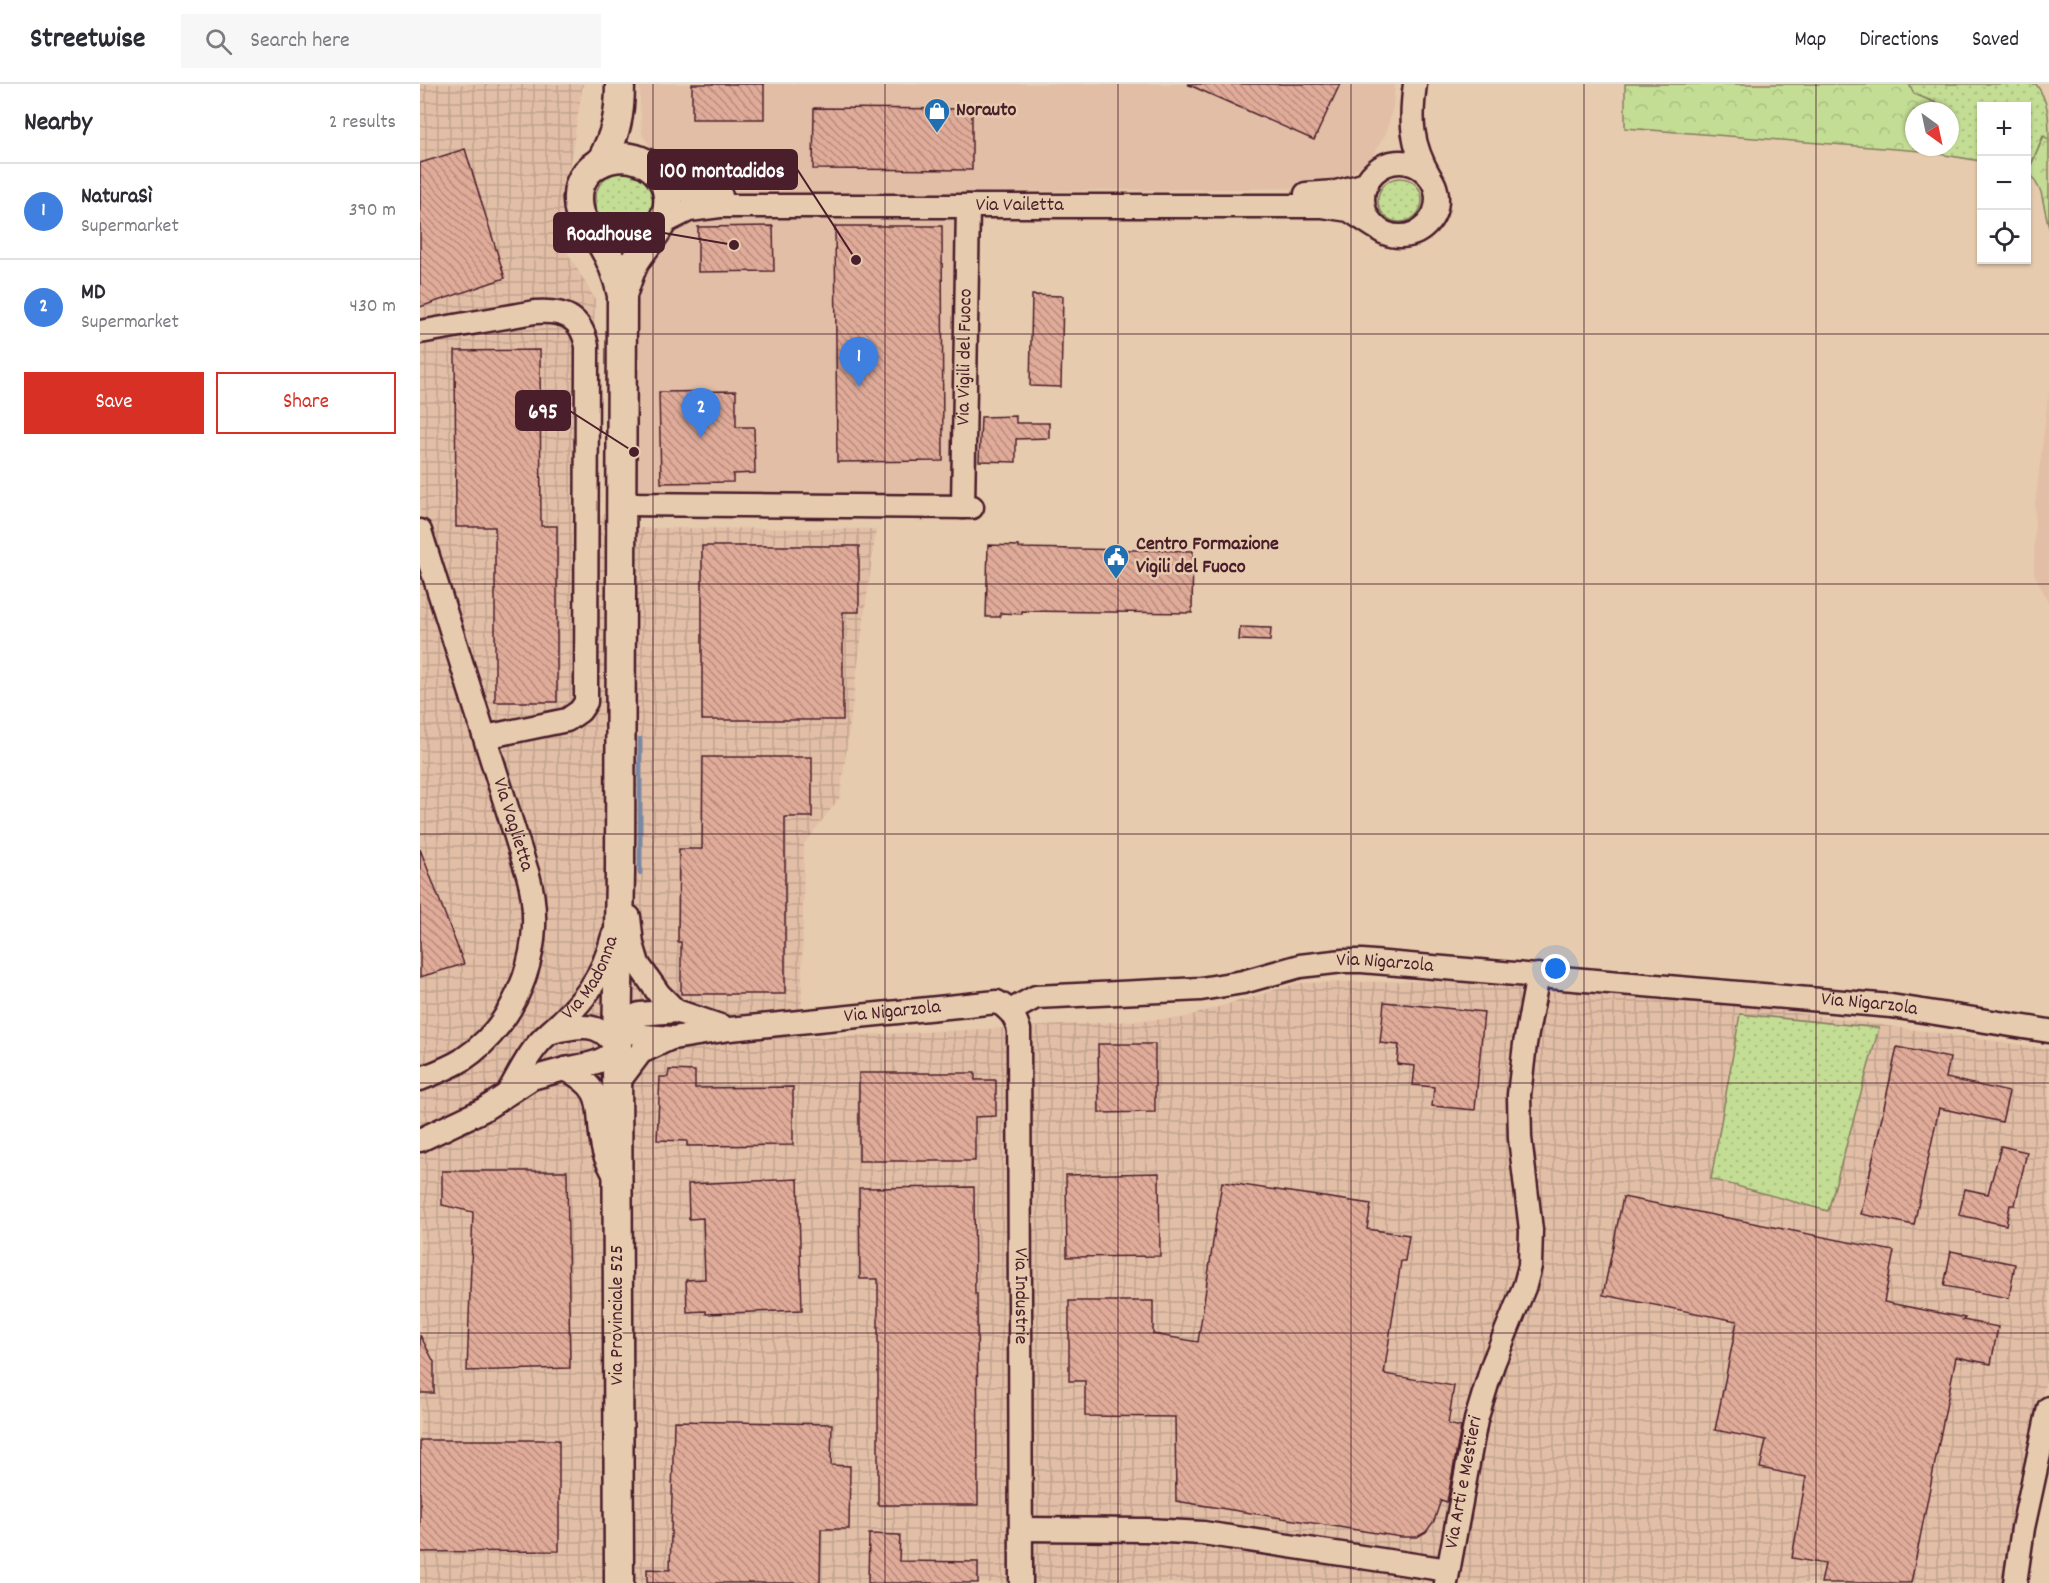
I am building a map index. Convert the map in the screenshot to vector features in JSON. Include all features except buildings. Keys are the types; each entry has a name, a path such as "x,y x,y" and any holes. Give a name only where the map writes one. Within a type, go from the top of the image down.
{"main road":[{"path":"601,162 613,140 620,112 620,84"},
{"path":"620,112 628,139 647,165 662,178 668,194 667,214 634,263 622,295"},
{"path":"622,295 614,269 600,243 583,222 578,202 581,183 593,167 621,156 647,165"},
{"path":"600,243 622,248 636,246 656,232"},
{"name":"Via Provinciale 525","path":"619,1583 617,1035 620,873 622,295"}],"street":[{"path":"1411,113 1399,145 1384,166 1374,174 1363,195 1368,218 1386,234 1399,236 1412,234 1423,228 1432,219 1436,207 1437,194 1417,151 1413,134 1411,113 1414,84"},
{"path":"1384,166 1395,163 1417,166 1433,182"},
{"name":"Via Vailetta","path":"647,165 683,190 694,194 715,196 1312,194 1367,184"},
{"name":"Via Vigili del Fuoco","path":"621,504 967,507 968,206"},
{"name":"Via Vailetta","path":"656,232 684,212 712,207 1333,207 1354,213 1376,227"},
{"path":"420,332 535,312 550,312 565,315 577,322 587,345 586,702 580,711 567,720 485,737"},
{"name":"Via Vaglietta","path":"420,531 532,891 535,919 530,956 517,997 494,1031 465,1058 450,1067 420,1078"},
{"name":"Via Nigarzola","path":"620,873 628,902 632,944 638,964 650,983 676,1011"},
{"name":"Via Madonna","path":"506,1095 527,1060 550,1032 580,1005 596,981 608,953 619,915"},
{"name":"Via Nigarzola","path":"617,1035 629,1030 644,1036 673,1038 730,1029 997,1002 1010,1011 1036,997 1201,989 1243,982 1300,966 1343,961 1539,975 1890,1006 2049,1031"},
{"name":"Via Arti e Mestieri","path":"1020,1529 1203,1533 1447,1577 1476,1420 1493,1364 1530,1266 1531,1230 1520,1146 1519,1095 1525,1044 1539,975"},
{"name":"Via Nigarzola","path":"617,1035 640,1014 676,1011 730,1029"},
{"name":"Via Industrie","path":"1010,1011 1019,1029 1021,1583"},
{"name":"Via Madonna","path":"420,1140 471,1117 532,1078 598,1062 610,1055 617,1035 608,1035 595,1028 578,1027 550,1032"},
{"name":"Via Nigarzola","path":"617,1084 641,1052 673,1038"},
{"path":"565,1069 584,1080 595,1094 600,1111 603,1147 618,1181"},
{"path":"2015,1583 2049,1408"}],"shaded area":[{"path":"420,84 583,84 568,175 563,245 595,299 588,511 633,528 876,529 840,797 804,844 801,1038 1182,1018 1298,983 1479,980 1622,988 2049,1049 2049,1365 2004,1583 420,1583"},
{"path":"639,84 1395,84 1393,105 1386,133 1373,155 1359,168 1339,181 1315,188 956,192 957,503 638,499 638,268 672,238 678,185 642,135"},
{"path":"2049,390 2049,603 2034,573 2035,505"}],"green space":[{"path":"1625,84 1909,84 1914,94 1934,102 1905,102 1905,150 1625,128"},
{"path":"1909,84 2036,84 2044,97 2049,124 2049,140 2043,136 2031,165 2031,102 1977,102 1977,160 1951,156 1959,156 1959,102 1934,102 1914,94"},
{"path":"2044,136 2049,140 2049,228 2041,192 2031,174 2031,165"},
{"path":"625,171 642,176 650,184 655,201 650,218 642,226 625,231 608,226 600,218 595,201 600,184 608,176"},
{"path":"1400,178 1415,185 1422,200 1415,215 1400,222 1385,215 1378,200 1385,185"},
{"path":"1740,1014 1879,1028 1828,1211 1711,1179"}],"waterway":[{"path":"640,739 640,873"}],"place":[{"name":"Norauto","path":"937,134"},
{"name":"Roadhouse","path":"734,245"},
{"name":"100 montadidos","path":"856,260"},
{"name":"NaturaSì","path":"859,387"},
{"name":"MD","path":"701,438"},
{"name":"695","path":"634,452"},
{"name":"Centro Formazione Vigili del Fuoco","path":"1116,580"}]}
